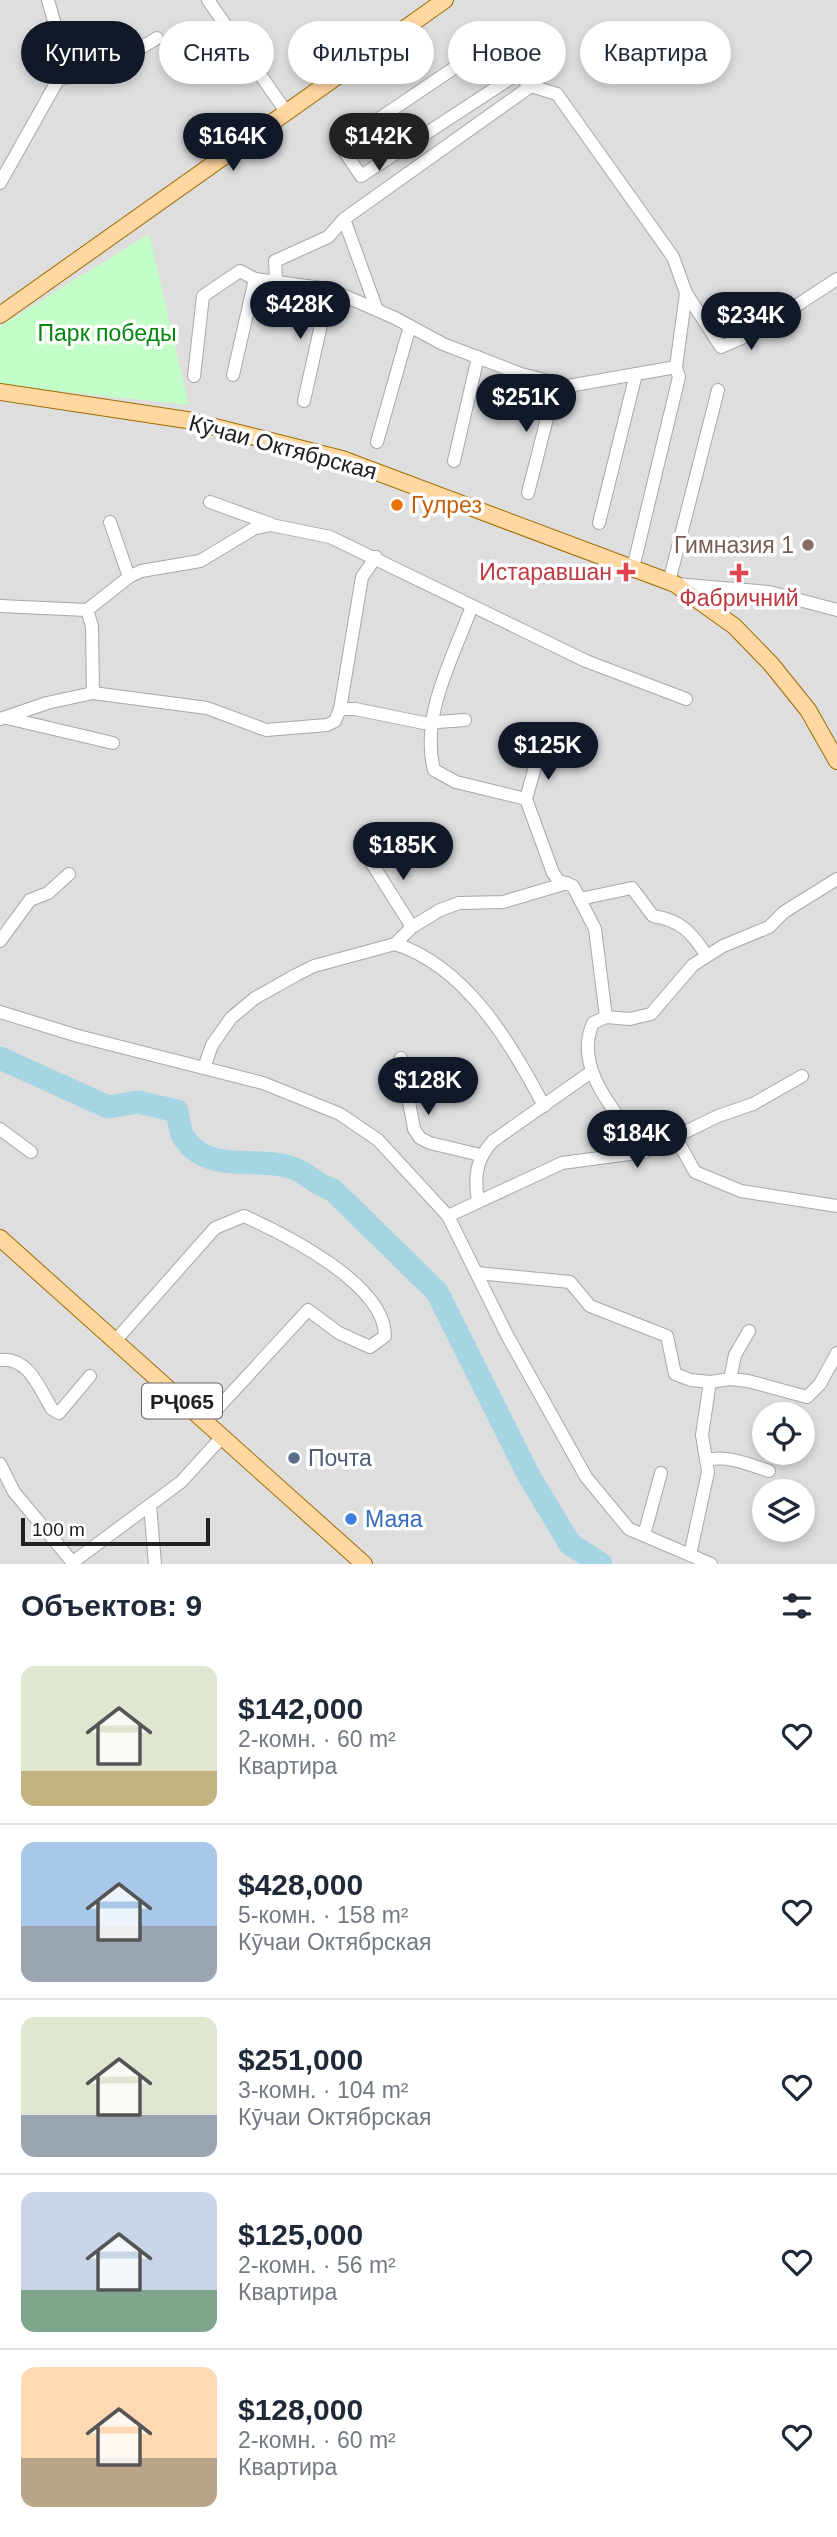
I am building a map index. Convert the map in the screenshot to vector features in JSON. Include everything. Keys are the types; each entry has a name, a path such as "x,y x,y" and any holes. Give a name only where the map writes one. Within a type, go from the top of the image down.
{"main road":[{"path":"0,315 445,0"},
{"name":"Кӯчаи Октябрская","path":"0,392 187,420 342,459 672,583 734,626 771,664 808,710 837,761"},
{"name":"РҶ065","path":"0,1238 363,1564"}],"street":[{"path":"48,0 54,21"},
{"path":"208,0 287,113"},
{"path":"503,35 517,61 517,74 360,176 340,145 503,35"},
{"path":"145,45 157,38"},
{"path":"0,183 56,84"},
{"path":"529,84 557,94 673,257 686,293 721,347 756,332 837,279"},
{"path":"276,280 275,261 328,237 344,219 531,86"},
{"path":"344,219 377,310"},
{"path":"194,376 203,296 240,271 255,279 328,289 377,310 443,344 568,386 676,367"},
{"path":"233,375 255,279"},
{"path":"304,401 328,289"},
{"path":"633,568 679,377 676,367 686,293"},
{"path":"377,442 410,326"},
{"path":"454,461 478,357"},
{"path":"599,523 636,373"},
{"path":"528,493 556,383"},
{"path":"719,390 672,583 769,592 837,610"},
{"path":"210,502 271,524 330,537 623,677 686,699"},
{"path":"110,522 128,577"},
{"path":"0,606 87,610 128,577 141,571 200,561 255,528 271,524"},
{"path":"3,719 47,703 93,693 207,708 266,730 327,725 335,721 341,709 362,578 376,557"},
{"path":"472,606 430,722 429,752 434,770 456,782 526,799"},
{"path":"87,610 92,626 93,693"},
{"path":"341,709 430,722 466,720"},
{"path":"3,719 113,743"},
{"path":"538,755 526,799 553,873 559,880 573,886 595,929 606,1017"},
{"path":"366,854 412,927"},
{"path":"3,944 30,900 48,893 69,874"},
{"path":"644,1152 590,1072 586,1037 593,1023 606,1017 630,1019 651,1014 693,965 769,927 799,901 837,879"},
{"path":"204,1068 212,1045 226,1025 255,998 314,966 395,944 412,927 440,910 459,903 503,902 567,883"},
{"path":"580,899 632,888 653,916 678,922 693,935 707,956"},
{"path":"395,944 441,968 466,992 516,1053 544,1106"},
{"path":"0,1012 264,1083 340,1114 378,1140 448,1216 586,1477 629,1529 711,1564"},
{"path":"401,1058 414,1129 420,1138 480,1155"},
{"path":"478,1202 476,1187 480,1155 493,1141 590,1072"},
{"path":"448,1216 562,1163 644,1152 718,1116 753,1104 802,1076"},
{"path":"0,1129 31,1152"},
{"path":"676,1138 695,1172 741,1191 837,1206"},
{"path":"115,1341 215,1228 244,1216 292,1238 352,1279 385,1324 385,1336 370,1347 339,1333 308,1310 205,1422"},
{"path":"477,1273 570,1282 590,1306 667,1336 675,1374 691,1380 710,1382 730,1379 807,1397 820,1384 837,1353"},
{"path":"730,1379 735,1355 749,1331"},
{"path":"0,1360 14,1358 24,1364 52,1409 59,1413 90,1376"},
{"path":"690,1555 708,1472 702,1435 710,1382"},
{"path":"0,1464 14,1492 73,1563 181,1482 222,1437"},
{"path":"706,1460 718,1457 769,1471"},
{"path":"644,1535 661,1473"},
{"path":"150,1505 155,1564"}],"shaded area":[{"name":"Истаравшан","path":"0,0 837,0 837,1564 0,1564"}],"green space":[{"name":"Парк победы","path":"149,234 189,405 0,385 0,326"}],"waterway":[{"path":"0,1058 108,1107 138,1102 177,1111 184,1138 194,1150 207,1157 221,1161 281,1165 300,1171 333,1190 437,1292 529,1476 570,1544 601,1564"}],"place":[{"name":"Гулрез","path":"397,505"},
{"name":"Гимназия 1","path":"808,545"},
{"name":"Истаравшан","path":"626,572"},
{"name":"Фабричний","path":"739,573"},
{"name":"Почта","path":"294,1458"},
{"name":"Маяа","path":"351,1519"}]}
